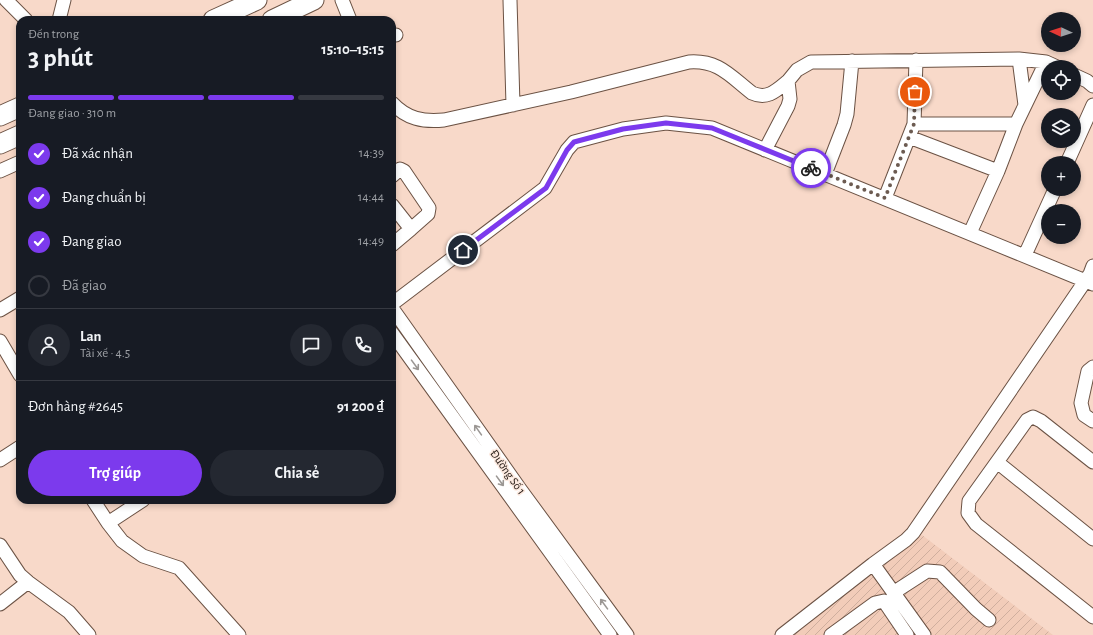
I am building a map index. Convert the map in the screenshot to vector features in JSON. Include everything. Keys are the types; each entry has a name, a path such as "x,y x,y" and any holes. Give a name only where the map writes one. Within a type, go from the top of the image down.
{"highway":[{"path":"222,16 257,0"},
{"path":"280,16 314,0"},
{"path":"0,116 16,109"},
{"path":"0,144 16,137"}],"street":[{"path":"6,0 22,16"},
{"path":"60,16 64,0"},
{"path":"295,16 314,0"},
{"path":"342,0 348,16"},
{"path":"510,0 513,105"},
{"path":"396,107 412,117 428,121 444,120 572,92 689,62 706,63 722,69 752,93 758,96 770,95 788,81 797,70 811,62 1019,58 1041,63"},
{"path":"1019,58 1025,105"},
{"path":"885,198 914,124 916,60"},
{"path":"825,174 844,126 847,114 852,61"},
{"path":"1081,77 1091,79"},
{"path":"970,233 998,171 1016,124 1025,105 1041,80"},
{"path":"765,150 788,106 790,99 788,81"},
{"path":"1070,156 1093,105"},
{"path":"396,301 546,188 567,150 574,142 623,129 666,123 712,128 1089,282"},
{"path":"914,124 1016,124"},
{"path":"909,137 998,171"},
{"path":"0,171 16,164"},
{"path":"396,173 400,170 404,171 429,208 428,214 396,242"},
{"path":"1025,255 1052,196"},
{"path":"396,210 411,229"},
{"path":"782,635 906,540 913,533 1089,282 1093,266"},
{"path":"0,310 16,300"},
{"name":"Đường Số 1","path":"396,314 515,483 627,635"},
{"name":"Đường Số 1","path":"396,339 610,635"},
{"path":"0,341 16,369"},
{"path":"1093,367 1088,371 1081,403 1084,415 1093,421"},
{"path":"1091,612 976,524 968,514 969,501 1027,420 1033,417 1041,421 1093,462"},
{"path":"0,460 16,450"},
{"path":"997,462 1093,539"},
{"path":"96,504 117,536 138,553 179,568 240,635"},
{"path":"108,524 137,504"},
{"path":"0,545 20,574 28,582 69,612 89,635"},
{"path":"873,564 924,635"},
{"path":"893,593 927,571 940,572 989,620"},
{"path":"0,604 28,582"},
{"path":"831,635 875,603 881,601 884,601 907,635"}],"shaded area":[{"path":"922,535 1053,635 789,635"}],"way so far":[{"path":"811,168 885,198 914,124 915,92"}],"route":[{"path":"463,250 546,188 567,150 574,142 623,129 666,123 712,128 811,168"}]}
